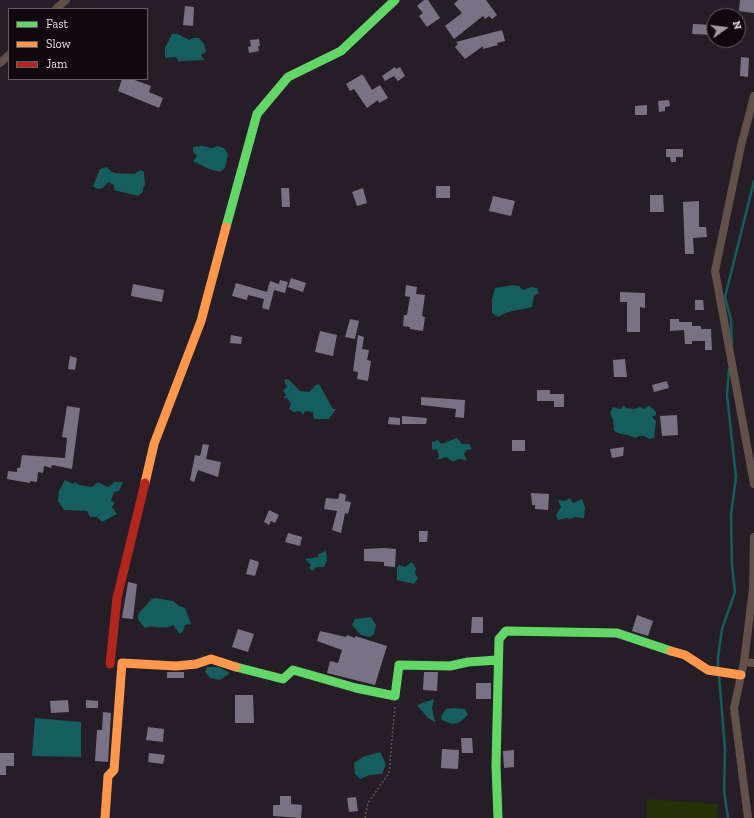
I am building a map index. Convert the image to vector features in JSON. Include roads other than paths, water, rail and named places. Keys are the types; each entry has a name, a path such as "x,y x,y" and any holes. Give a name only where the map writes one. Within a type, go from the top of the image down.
{"street":[{"path":"57,8 66,0"},
{"path":"110,664 117,598 154,444 201,321 224,228 257,114 288,77 341,51 395,0"},
{"path":"0,63 8,56"},
{"path":"754,96 741,146 715,271 754,484"},
{"path":"748,818 734,708 744,662 752,589 754,537"},
{"path":"498,818 496,766 498,660 499,639 506,631 526,630 550,633 617,633 685,655 708,670 741,675"},
{"path":"105,818 108,776 114,770 122,663 176,666 196,664 211,659 255,673 283,679 293,670 356,688 395,696 399,665 413,664 450,666 468,662 498,660"},
{"path":"744,662 754,663"}],"water":[{"path":"172,34 178,34 189,40 199,38 204,44 206,52 201,55 204,60 179,62 176,57 165,58 165,48"},
{"path":"202,146 212,148 218,146 224,148 228,154 225,168 220,172 209,169 193,161 197,156 193,152 193,147"},
{"path":"107,167 116,173 134,174 141,170 144,172 145,185 143,192 138,196 114,190 114,185 108,182 103,188 97,189 93,186 100,169"},
{"path":"513,285 519,286 523,290 531,287 537,288 539,293 534,296 532,307 511,311 498,317 492,313 492,299 495,288"},
{"path":"288,379 300,391 309,392 319,384 333,409 336,409 329,419 314,419 313,412 305,411 303,415 300,411 294,412 289,409 291,404 287,398 283,398 286,395 283,390 287,387 284,380"},
{"path":"649,405 656,412 656,415 652,417 656,421 654,438 649,439 639,436 635,438 614,431 613,420 610,413 613,407 620,409 624,406 626,408 635,409 640,407 645,409"},
{"path":"457,438 462,444 469,444 472,449 467,450 464,454 467,460 458,459 453,462 446,457 437,460 439,456 437,449 432,450 432,442 438,440 441,444"},
{"path":"65,480 73,484 75,482 79,485 92,487 98,482 108,487 115,482 123,482 119,491 114,492 111,500 115,503 112,507 117,514 102,522 97,517 90,517 87,511 64,510 58,501 59,491"},
{"path":"570,498 573,503 582,499 585,507 584,518 575,517 558,520 556,515 561,507 558,500 565,501"},
{"path":"326,551 327,560 324,567 316,567 313,571 309,568 311,565 305,559 318,557 319,554"},
{"path":"412,562 416,568 415,574 418,578 414,584 397,580 397,568 399,565 405,567"},
{"path":"155,598 173,601 179,606 185,608 191,624 185,625 180,634 173,625 169,627 145,628 139,620 138,615 152,599"},
{"path":"371,617 376,625 374,634 370,637 361,635 352,625 355,619"},
{"path":"207,667 219,667 230,673 220,680 210,678 205,672"},
{"path":"434,699 432,708 435,722 428,718 417,705"},
{"path":"446,709 465,709 468,715 456,724 442,720 441,716"},
{"path":"35,718 81,722 81,757 32,756"},
{"path":"380,752 386,764 382,774 369,775 360,779 355,774 354,763 363,757"}],"waterway":[{"path":"732,344 731,320 725,297 754,181"},
{"path":"718,668 722,629 735,592 732,565 731,515 736,477 727,395 729,369"},
{"path":"719,675 725,749 724,791 728,818"}]}
